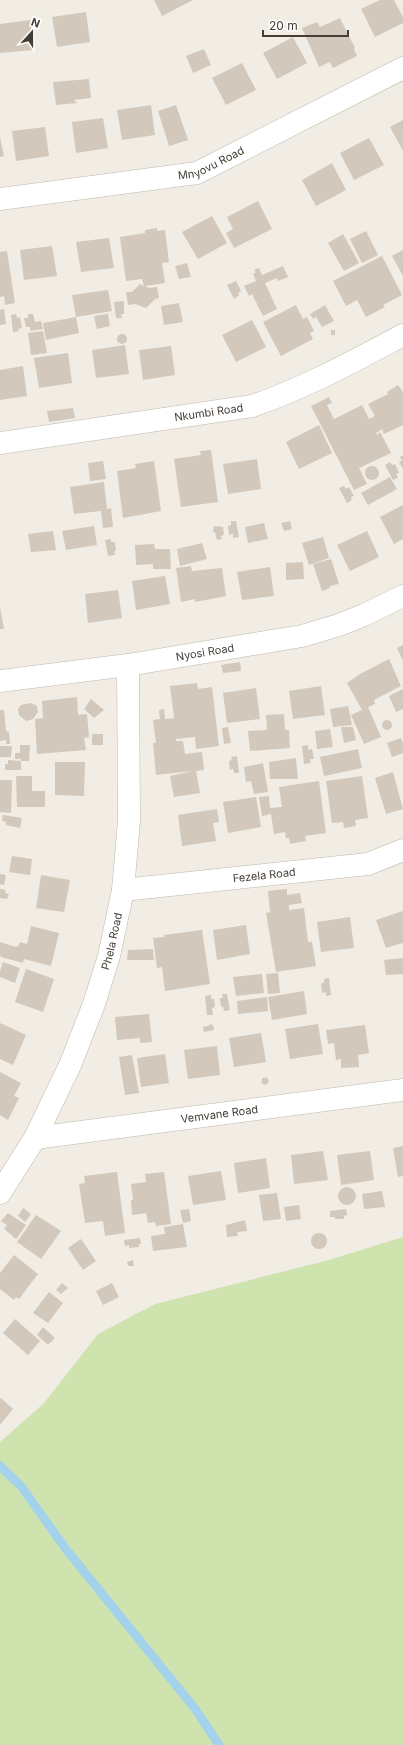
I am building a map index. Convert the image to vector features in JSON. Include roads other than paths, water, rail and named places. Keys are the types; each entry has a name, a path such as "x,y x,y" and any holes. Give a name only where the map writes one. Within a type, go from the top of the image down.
{"street":[{"name":"Mnyovu Road","path":"0,198 197,173 403,68"},
{"name":"Nkumbi Road","path":"0,443 252,406 283,396 303,387 403,335"},
{"name":"Nyosi Road","path":"0,681 128,665 302,636 364,615 403,596"},
{"name":"Phela Road","path":"0,1193 35,1138 71,1063 94,1004 109,956 123,890 129,821 128,665"},
{"name":"Fezela Road","path":"123,890 368,864 403,850"},
{"name":"Vemvane Road","path":"35,1138 403,1090"}],"waterway":[{"path":"0,1466 21,1486 65,1548 196,1710 219,1745"}]}
